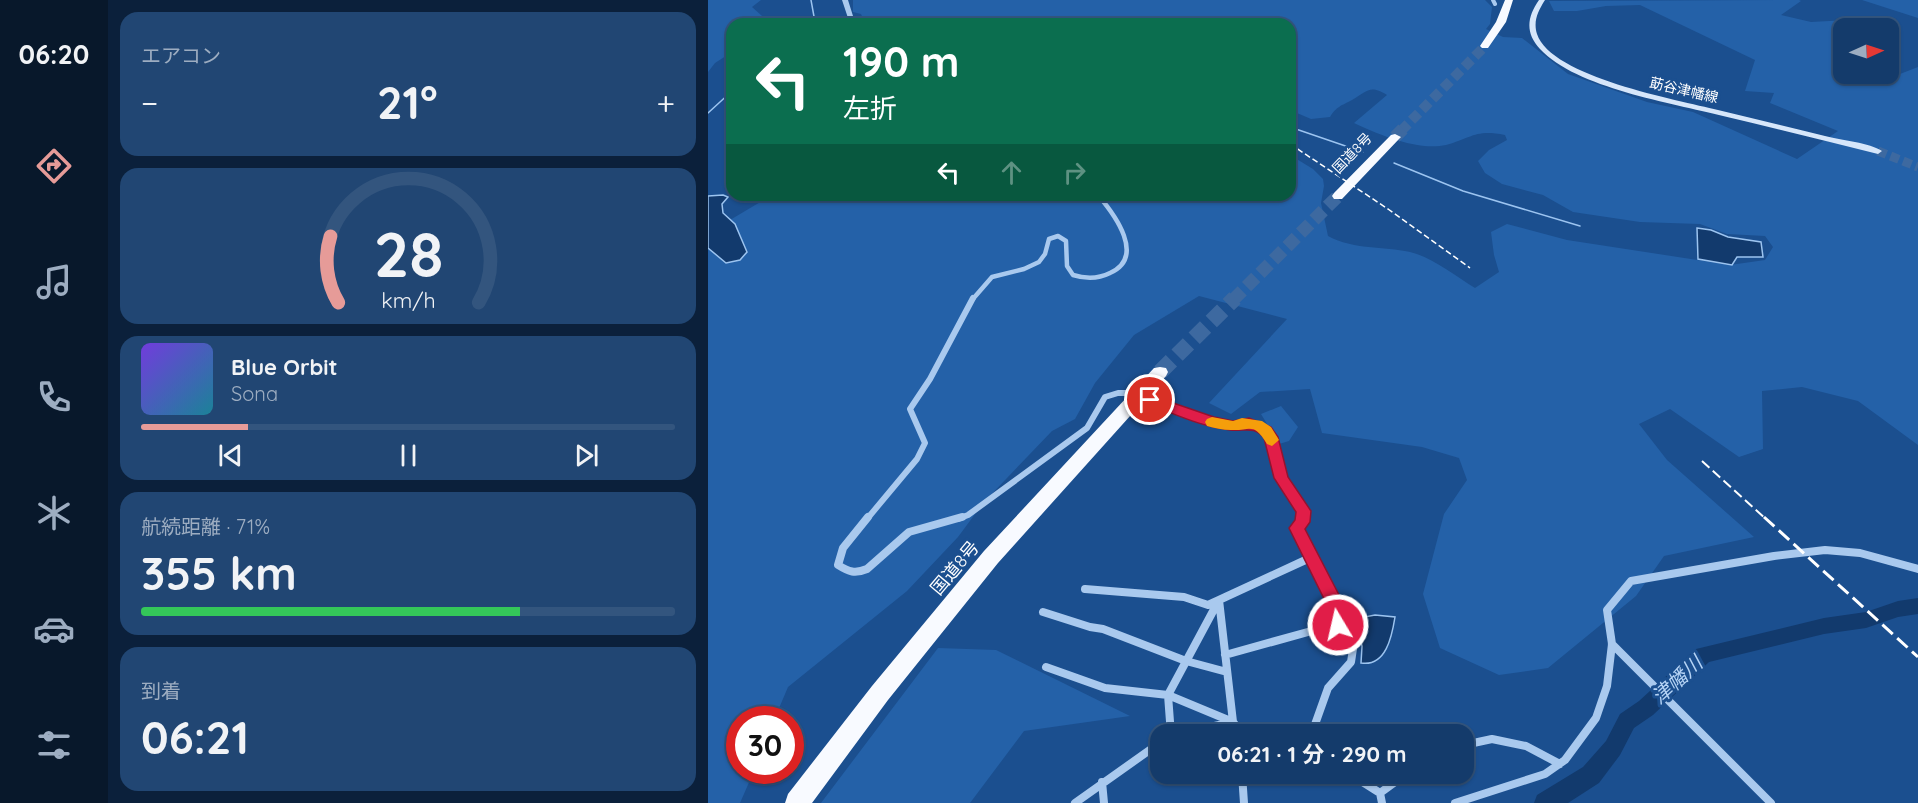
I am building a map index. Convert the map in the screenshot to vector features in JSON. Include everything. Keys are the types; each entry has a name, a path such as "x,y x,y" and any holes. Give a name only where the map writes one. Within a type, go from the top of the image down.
{"highway":[{"path":"1485,46 1498,27 1509,0"},
{"path":"1506,11 1511,8 1515,0"},
{"path":"1497,1 1498,27"},
{"name":"国道8号","path":"1338,196 1395,137"},
{"name":"国道8号","path":"797,803 880,693 990,557 1160,372"}],"main road":[{"name":"莇谷津幡線","path":"1542,0 1531,22 1538,41 1547,52 1594,79 1634,92 1878,151"}],"street":[{"path":"845,0 852,18"},
{"path":"1103,201 1125,241 1128,254 1122,267 1100,277 1084,277 1076,274 1067,268 1066,241 1063,238 1054,237 1049,239 1044,256 1038,262 1026,269 995,275 987,280 958,324 910,409 925,443 917,459 843,548 838,565 844,572 853,573 873,567 897,541 910,531 950,522 968,515 1087,428 1094,420 1105,395 1113,392 1131,393"},
{"path":"1150,400 1212,422 1233,426 1249,423 1266,430 1271,437 1281,478 1303,511 1302,522 1297,528 1354,642 1351,662 1328,688 1317,724"},
{"path":"1455,803 1545,774 1565,760 1596,718 1607,686 1612,644 1607,610 1631,581 1673,572 1825,550 1860,554 1918,569"},
{"path":"1085,589 1184,597 1208,605 1312,557"},
{"path":"1219,600 1227,672 1236,724"},
{"path":"1171,724 1168,695 1219,600"},
{"path":"1044,612 1067,618 1094,630 1102,629 1186,661 1227,672"},
{"path":"1225,655 1344,622"},
{"path":"1612,644 1771,803"},
{"path":"1046,667 1105,688 1168,695 1227,724"},
{"path":"1474,743 1492,739 1526,746 1560,764"},
{"path":"1075,803 1150,749"},
{"path":"1102,782 1104,803"},
{"path":"1243,784 1244,803"},
{"path":"1363,784 1381,798 1396,784"}],"shaded area":[{"path":"708,0 761,0 752,7 764,18 726,18 726,56 715,63 708,72"},
{"path":"853,0 1485,0 1492,7 1490,24 1486,29 1503,37 1522,38 1568,74 1647,102 1693,112 1797,159 1838,131 1770,103 1774,93 1745,91 1755,60 1640,5 1554,11 1549,1 1799,0 1801,1 1781,15 1811,22 1833,21 1833,84 1899,84 1899,74 1918,67 1918,445 1858,401 1802,387 1762,391 1763,449 1739,457 1670,409 1639,424 1667,460 1754,537 1664,556 1636,596 1548,668 1499,675 1440,648 1423,594 1444,514 1467,480 1459,458 1422,447 1322,433 1310,389 1260,392 1231,414 1209,403 1287,319 1199,296 1134,335 1095,383 1075,419 1052,431 984,502 958,537 907,591 788,687 780,706 726,706 726,784 748,784 740,803 708,803 708,248 726,263 735,224 730,220 762,201 1296,201 1296,159 1313,169 1323,179 1321,203 1328,236 1348,244 1418,254 1435,262 1475,288 1499,272 1491,232 1507,224 1567,240 1730,265 1765,260 1773,247 1765,236 1727,234 1700,224 1640,222 1573,212 1543,195 1502,184 1485,173 1478,161 1489,150 1507,140 1505,135 1480,134 1446,145 1435,146 1411,144 1387,137 1354,123 1387,95 1376,90 1368,90 1342,105 1330,117 1311,119 1296,113 1296,18 863,18 861,14 853,12"},
{"path":"1862,0 1918,0 1918,18"},
{"path":"708,196 726,196 722,204 723,213 735,224 747,252 740,260 726,263 708,248"},
{"path":"1697,228 1711,230 1728,237 1761,242 1763,257 1737,257 1732,265 1698,259"},
{"path":"1281,406 1298,427 1289,441 1279,444 1261,414"},
{"path":"1375,615 1395,617 1390,641 1382,655 1376,660 1361,663 1362,646 1354,619"},
{"path":"938,648 996,650 1130,716 1024,731 970,803 821,803"}],"waterway":[{"path":"811,0 814,18"},
{"path":"708,113 726,96"},
{"path":"1296,129 1363,152"},
{"path":"1394,163 1463,191 1580,226"},
{"name":"津幡川","path":"1545,803 1591,775 1613,748 1627,721 1646,708 1703,655 1824,626 1866,620 1898,609 1918,606"}],"tunnel":[{"path":"1401,131 1485,46"},
{"path":"1395,137 1401,131"},
{"path":"1878,151 1918,167"},
{"path":"1233,300 1338,196"},
{"path":"1160,372 1235,298"}],"railway":[{"path":"1296,148 1388,209 1470,268"},
{"path":"1702,461 1766,519"},
{"path":"1764,517 1918,657"}],"slow traffic":[{"path":"1212,422 1233,426 1242,423 1257,424 1266,430 1272,440"}],"route":[{"path":"1150,400 1212,422 1233,426 1242,423 1257,424 1266,430 1271,437 1281,478 1303,511 1302,522 1297,528 1344,622 1338,625"}]}
